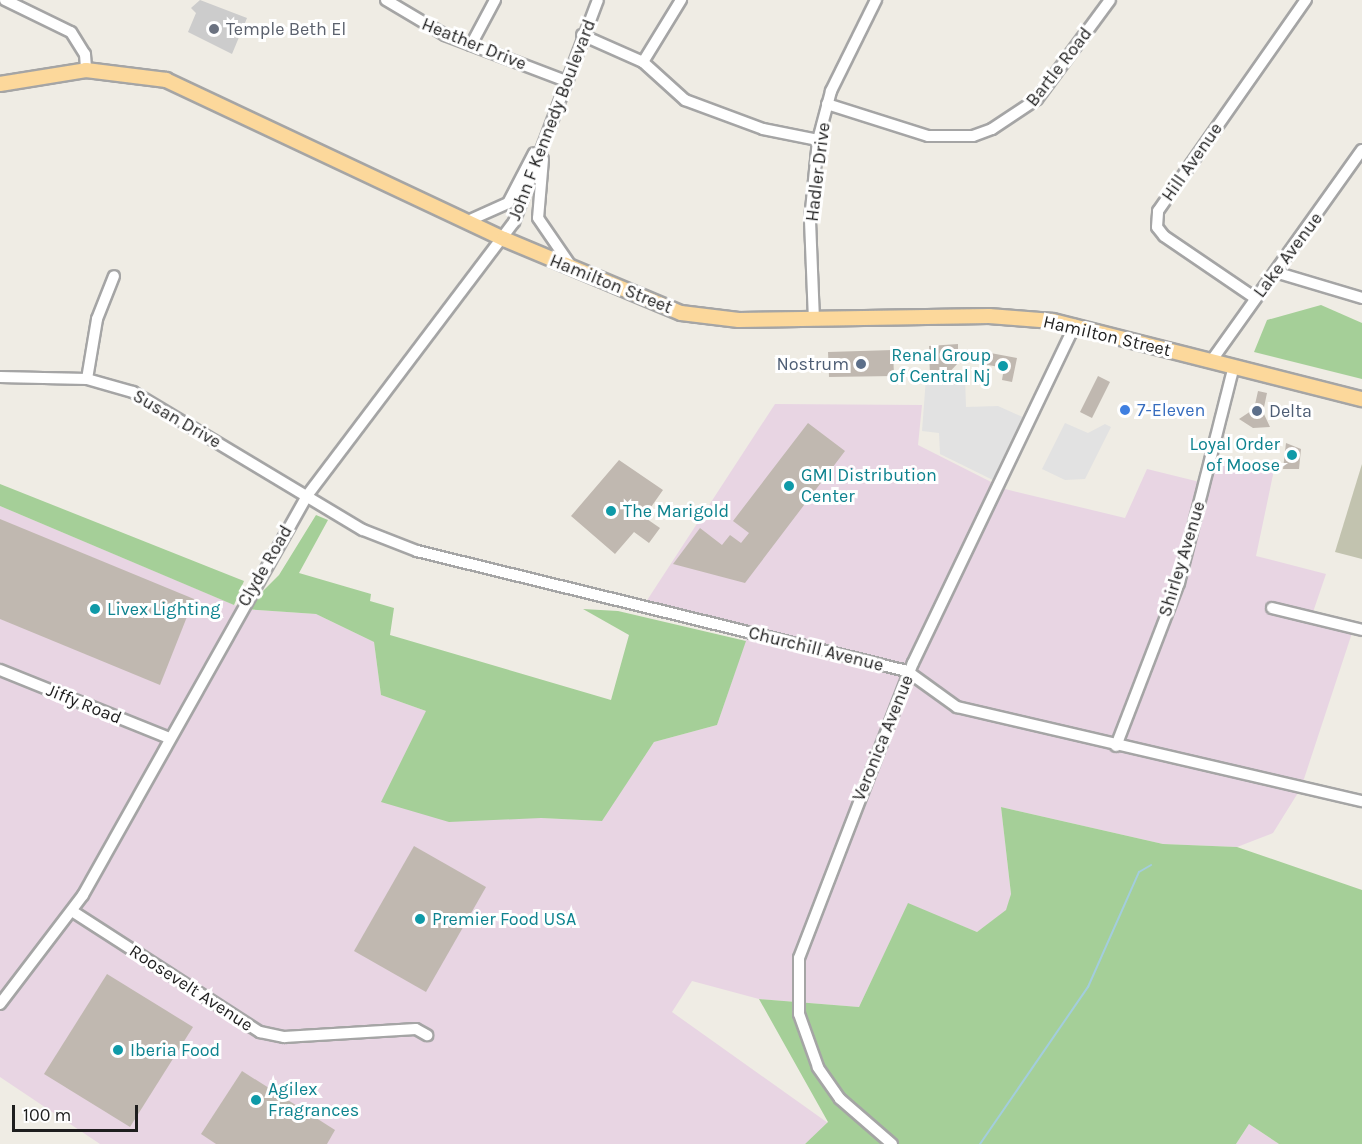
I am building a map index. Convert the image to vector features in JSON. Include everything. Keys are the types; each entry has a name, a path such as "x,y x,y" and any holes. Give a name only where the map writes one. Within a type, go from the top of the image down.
{"main road":[{"name":"Hamilton Street","path":"0,84 86,70 166,80 470,220 504,239 681,313 731,320 989,316 1075,325 1362,399"}],"street":[{"path":"5,0 71,32 85,54 86,70"},
{"name":"Heather Drive","path":"386,0 403,14 471,45 566,81"},
{"path":"471,45 495,0"},
{"name":"John F Kennedy Boulevard","path":"504,239 523,205 582,35 598,0"},
{"path":"643,62 681,0"},
{"name":"Hadler Drive","path":"814,320 810,220 818,140 827,104 876,0"},
{"name":"Bartle Road","path":"827,104 928,136 973,136 992,129 1037,99 1110,0"},
{"name":"Hill Avenue","path":"1255,298 1164,236 1157,227 1158,211 1306,0"},
{"path":"582,35 643,62 685,100 763,129 818,140"},
{"path":"470,220 508,202 550,123"},
{"path":"550,123 538,218 574,270"},
{"name":"Lake Avenue","path":"1212,360 1362,150"},
{"name":"Clyde Road","path":"0,1004 72,911 306,497 504,239"},
{"path":"1275,272 1362,298"},
{"path":"87,380 97,319 114,276"},
{"name":"Veronica Avenue","path":"892,1144 840,1100 818,1067 799,1014 797,976 806,930 910,673 1075,325"},
{"name":"Shirley Avenue","path":"1116,746 1179,583 1234,366"},
{"name":"Susan Drive","path":"0,377 87,380 153,403 306,497"},
{"name":"Churchill Avenue","path":"306,497 363,530 417,551 910,673 957,707 1116,746 1362,801"},
{"path":"1272,608 1362,630"},
{"name":"Jiffy Road","path":"0,670 169,738"},
{"name":"Roosevelt Avenue","path":"72,911 260,1032 284,1037 416,1029 427,1035"}],"shaded area":[{"name":"Temple Beth El","path":"200,0 247,18 232,54 188,32 196,13 191,8"},
{"path":"965,377 966,407 998,406 1027,419 997,482 940,454 939,433 922,431 926,378"},
{"path":"775,404 922,405 918,445 1005,489 1125,518 1147,469 1208,484 1216,456 1274,470 1256,556 1326,574 1311,618 1354,627 1301,788 1273,833 1237,847 1163,844 1001,807 1011,894 1007,910 977,932 908,904 859,1007 759,999 692,981 672,1012 828,1123 805,1144 100,1144 0,1077 0,506 244,609 316,614 374,642 381,695 426,711 541,818 601,821 654,742 717,725 748,633 642,608"},
{"path":"1065,423 1088,433 1105,424 1111,427 1085,479 1065,480 1042,469"},
{"path":"1362,464 1362,559 1335,552"},
{"path":"1249,1124 1279,1144 1236,1144"}],"green space":[{"path":"1321,305 1362,323 1362,379 1254,352 1267,320"},
{"path":"0,484 244,581 234,605 0,506"},
{"path":"316,515 328,520 299,573 371,594 370,601 394,608 390,635 611,700 629,635 583,609 618,611 746,641 717,725 654,742 602,821 541,818 449,822 381,802 426,711 381,695 374,642 316,614 245,609 279,575"},
{"path":"1001,807 1163,844 1237,847 1362,890 1362,1144 1279,1144 1249,1124 1236,1144 805,1144 828,1122 759,999 859,1007 908,903 977,932 1006,910 1011,894"}],"building":[{"path":"958,344 958,363 946,376 930,377 929,346"},
{"name":"Nostrum","path":"893,350 894,376 829,377 828,352"},
{"name":"Renal Group of Central Nj","path":"980,351 1017,358 1012,382 1002,380 1004,368 978,363"},
{"name":"7-Eleven","path":"1098,376 1110,382 1092,418 1080,412"},
{"name":"Delta","path":"1258,391 1267,393 1263,412 1270,427 1253,428 1239,419 1254,409"},
{"name":"GMI Distribution Center","path":"808,423 845,451 745,583 673,564 700,528 722,545 730,535 741,543 749,533 733,521"},
{"name":"Loyal Order of Moose","path":"1286,443 1301,449 1299,469 1283,469"},
{"name":"The Marigold","path":"619,460 663,490 644,517 660,528 649,543 634,532 615,554 571,516"},
{"name":"Livex Lighting","path":"0,519 194,599 160,685 0,619"},
{"name":"Premier Food USA","path":"414,846 486,887 426,992 354,951"},
{"name":"Iberia Food","path":"107,974 193,1027 130,1127 44,1074"},
{"name":"Agilex Fragrances","path":"242,1071 335,1130 327,1144 216,1144 201,1134"}],"waterway":[{"path":"980,1144 1088,987 1139,872 1151,865"}],"place":[{"name":"Temple Beth El","path":"214,29"},
{"name":"Nostrum","path":"861,364"},
{"name":"Renal Group of Central Nj","path":"1003,366"},
{"name":"7-Eleven","path":"1125,410"},
{"name":"Delta","path":"1257,411"},
{"name":"Loyal Order of Moose","path":"1292,455"},
{"name":"GMI Distribution Center","path":"789,486"},
{"name":"The Marigold","path":"611,511"},
{"name":"Livex Lighting","path":"95,609"},
{"name":"Premier Food USA","path":"420,919"},
{"name":"Iberia Food","path":"118,1050"},
{"name":"Agilex Fragrances","path":"256,1100"}]}
